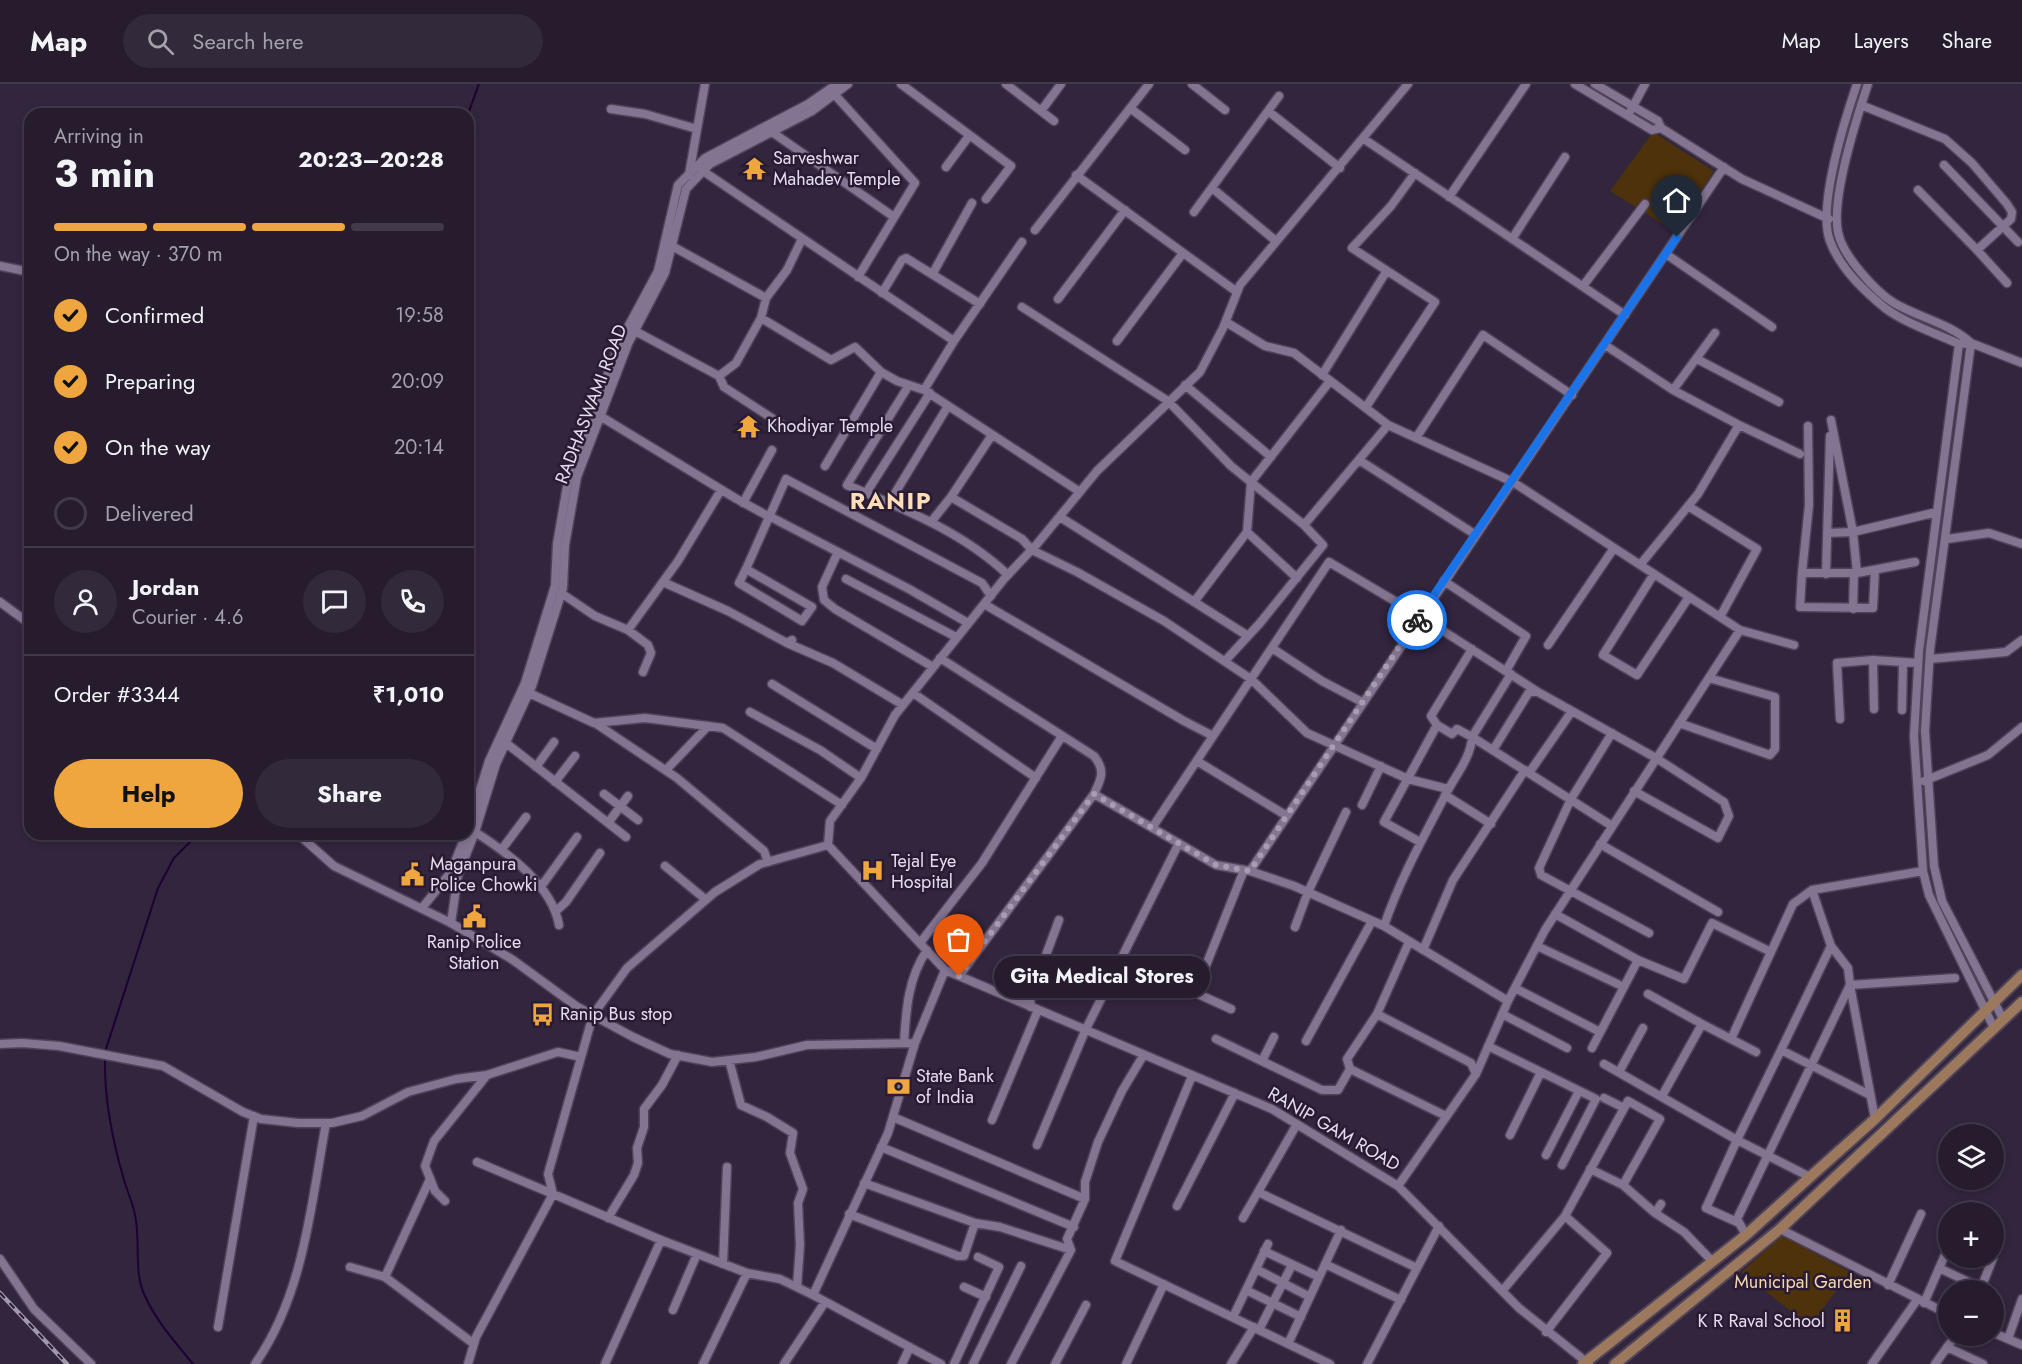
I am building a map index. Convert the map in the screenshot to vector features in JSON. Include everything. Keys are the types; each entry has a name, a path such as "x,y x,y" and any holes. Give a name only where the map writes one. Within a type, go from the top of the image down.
{"main road":[{"path":"1586,1363 1746,1235 1875,1119 1984,1010 2021,979"},
{"path":"1615,1364 1780,1230 2022,1002"}],"street":[{"path":"688,175 705,84"},
{"name":"RADHASWAMI ROAD","path":"474,816 489,761 525,683 555,586 557,544 569,475 621,340 658,271 678,185 705,158 808,104 836,84"},
{"name":"RADHASWAMI ROAD","path":"474,821 496,764 529,693 561,593 564,545 577,477 635,331 665,273 686,189 710,164 812,111 848,84"},
{"path":"901,84 1011,166 986,200"},
{"path":"1006,84 1054,121"},
{"path":"1041,111 1061,84"},
{"path":"1035,230 1149,84"},
{"path":"1192,84 1225,110"},
{"path":"828,845 831,821 861,778 903,705 968,623 1097,471 1200,372 1226,322 1238,292 1276,241 1364,140 1408,84"},
{"path":"1449,197 1526,84"},
{"path":"1575,84 1652,130 1661,128"},
{"path":"1595,84 1658,121 1661,128 1742,179 1826,219 1837,221"},
{"path":"1629,115 1645,84"},
{"path":"1857,84 1842,130 1826,219 1830,241 1851,275 1886,309 1959,344 1971,343"},
{"path":"1868,84 1851,134 1837,221 1839,238 1860,272 1893,302 1958,331 1971,343 2022,363"},
{"path":"835,95 915,183 858,277"},
{"path":"1194,212 1280,96"},
{"path":"1861,105 1945,139 1972,164 2012,212 2011,219 1977,250"},
{"path":"1130,108 1185,150"},
{"path":"612,109 645,114 697,129"},
{"path":"1268,111 1340,168"},
{"path":"772,132 894,217"},
{"path":"946,166 969,136"},
{"path":"1364,140 1625,315"},
{"path":"1512,239 1565,157"},
{"path":"1944,165 2002,228 2018,242"},
{"path":"1195,993 1247,870 1287,816 1724,167"},
{"path":"702,171 954,341"},
{"path":"1365,407 1435,302 1352,248 1391,206 1415,173"},
{"path":"1076,175 1238,292"},
{"path":"1212,188 1276,241"},
{"path":"1918,190 2007,283"},
{"path":"933,273 972,203"},
{"path":"1582,286 1645,204"},
{"path":"1058,299 1125,210"},
{"path":"719,376 736,363 755,324 761,318 766,298 787,270 802,238"},
{"path":"866,493 927,392 954,341 1022,242"},
{"path":"672,246 766,298"},
{"path":"1118,341 1183,252"},
{"path":"1666,254 1772,327"},
{"path":"882,293 902,260 906,258 980,303"},
{"path":"0,266 24,271"},
{"path":"1322,375 1386,272"},
{"path":"1022,307 1168,401 1231,466 1304,525 1323,545 1329,562 1420,616 1539,692 1656,758 1724,802 1729,816 1718,838 1634,791"},
{"path":"761,318 831,360 855,347 881,372 927,392 1080,492"},
{"path":"1226,322 1264,346 1293,353 1388,425 1513,482 1740,630 1794,645"},
{"path":"635,331 719,376 724,387 781,424"},
{"path":"1673,390 1715,333"},
{"path":"1416,438 1483,335 1572,394"},
{"path":"1971,343 1930,659 1925,731 1934,866 1942,901 2003,1019"},
{"path":"1959,344 1918,663 1914,736 1923,871 1929,895 1994,1028"},
{"path":"1605,345 1673,390 1800,454"},
{"path":"1697,359 1779,402"},
{"path":"825,466 881,372"},
{"path":"1194,602 1247,532 1251,482 1330,381"},
{"path":"909,385 847,485 931,522 990,557 1008,575"},
{"path":"1185,385 1270,457"},
{"path":"889,503 948,406"},
{"path":"600,416 744,503 968,623"},
{"path":"1826,574 1831,420 1852,532 1855,573 1853,609"},
{"path":"1304,525 1388,425"},
{"path":"1641,565 1688,506 1739,425"},
{"path":"1808,426 1809,506 1800,608 1873,608 1875,570"},
{"path":"931,522 951,497 992,435"},
{"path":"744,503 772,450"},
{"path":"1359,460 1476,535"},
{"path":"746,569 812,607 802,621 739,583 786,479 982,583 991,596"},
{"path":"628,630 663,582 721,490"},
{"path":"951,497 1022,539 1032,550 1077,572 1164,621 1225,661 1251,679 1307,733 1407,779 1447,792 1491,824"},
{"path":"1688,506 1757,549 1720,617"},
{"path":"1827,533 1852,532 1937,512"},
{"path":"1060,516 1248,636"},
{"path":"1247,532 1297,578"},
{"path":"1947,539 1989,534 2022,544"},
{"path":"1225,661 1323,545"},
{"path":"1548,645 1614,548"},
{"path":"838,552 822,587 824,600 835,609 933,666"},
{"path":"1152,828 1329,562"},
{"path":"1802,573 1855,573 1915,562"},
{"path":"1654,574 1603,655 1636,675 1689,597"},
{"path":"846,579 956,638"},
{"path":"1384,927 1395,894 1420,842 1472,745 1472,737 1526,636 1444,581"},
{"path":"663,582 833,663 903,705"},
{"path":"561,593 595,616 628,630 648,645 651,653 643,672"},
{"path":"0,602 24,620"},
{"path":"984,604 1174,716 1213,736"},
{"path":"1398,1186 1476,1074 1508,1001 1555,914 1740,630"},
{"path":"1930,659 2006,652 2022,640"},
{"path":"1272,648 1322,681 1362,702"},
{"path":"1472,649 1431,716 1437,725 1452,734 1457,729 1472,737 1612,826"},
{"path":"940,658 1094,756 1101,765 1103,775 1094,794 959,976"},
{"path":"1840,719 1837,663 1873,660 1918,663"},
{"path":"1873,660 1874,709"},
{"path":"1902,710 1903,662"},
{"path":"1679,723 1770,755 1775,749 1775,697 1709,678"},
{"path":"772,684 877,749"},
{"path":"1493,750 1529,692 1539,692"},
{"path":"529,693 594,723 666,770 764,851 768,862"},
{"path":"913,693 1036,778"},
{"path":"1422,950 1453,880 1572,711"},
{"path":"750,712 820,750 861,778"},
{"path":"594,723 645,718 723,728 842,805"},
{"path":"1420,842 1384,822 1437,725"},
{"path":"666,770 708,726"},
{"path":"1918,782 1988,755 2022,727"},
{"path":"1612,733 1571,799 1539,868 1541,875 1649,933"},
{"path":"920,943 982,863 1062,736"},
{"path":"536,767 554,742"},
{"path":"506,743 626,837"},
{"path":"555,782 575,756"},
{"path":"1197,761 1287,816"},
{"path":"1362,805 1381,766"},
{"path":"604,794 638,820"},
{"path":"1094,794 1216,865 1247,870 1308,892 1372,921 1508,1001"},
{"path":"608,823 628,796"},
{"path":"1295,927 1308,892 1346,812"},
{"path":"502,849 526,817"},
{"path":"474,833 502,849 540,888 556,910 559,926"},
{"path":"540,888 577,837"},
{"path":"305,840 334,866 452,923 513,960 593,1015 633,1037 678,1055 712,1062 807,1045 915,1043"},
{"name":"RADHASWAMI ROAD","path":"422,908 451,872 466,840"},
{"name":"RADHASWAMI ROAD","path":"452,923 458,875 468,840"},
{"path":"1037,1145 1085,1031 1179,843"},
{"path":"1600,844 1718,912"},
{"path":"468,1364 474,1344 553,1194 548,1174 593,1015 627,968 705,899 760,864 828,845"},
{"path":"813,1295 881,1147 893,1117 915,1043 945,970 828,845"},
{"path":"556,910 566,902 600,853"},
{"path":"664,866 705,899"},
{"path":"1731,1039 1793,904 1812,890 1923,871"},
{"path":"1812,890 1831,946 1848,968 1868,1094 1875,1119"},
{"path":"1555,914 1638,960 1684,979 1712,922 1771,952"},
{"path":"992,1120 1034,1009 1030,998 1059,920"},
{"path":"1306,1041 1372,921"},
{"path":"1216,1039 1322,1090 1338,1090 1350,1069 1347,1059 1377,1014 1409,942"},
{"path":"1537,946 1624,987"},
{"path":"1746,1235 1737,1222 1706,1208 1831,946"},
{"path":"904,1043 911,984 916,965 927,950"},
{"path":"1121,959 1231,1009"},
{"path":"1592,1048 1638,960"},
{"name":"RANIP GAM ROAD","path":"945,970 1272,1109 1297,1124 1398,1186 1546,1332 1586,1363"},
{"path":"1850,985 1955,978"},
{"path":"1737,1222 1850,985"},
{"path":"1515,988 1600,1032"},
{"path":"1648,994 1756,1052"},
{"path":"1377,1014 1471,1063 1476,1074"},
{"path":"1502,1014 1567,1048"},
{"path":"1662,1096 1702,1024"},
{"path":"1619,1072 1643,1028"},
{"path":"1262,1061 1274,1037"},
{"path":"0,1044 58,1046 163,1066 243,1112 298,1123 326,1123 362,1116 408,1092 456,1079 487,1076 558,1052 581,1057"},
{"path":"1488,1046 1596,1099 1562,1165"},
{"path":"1781,1050 1868,1094"},
{"path":"608,1218 634,1175 638,1163 637,1148 644,1127 644,1109 662,1085 678,1055"},
{"path":"1011,1364 1071,1250 1067,1239 1085,1199 1085,1182 1098,1142 1122,1091 1143,1056"},
{"path":"729,1060 741,1105 793,1133 790,1153 803,1189 798,1203 800,1245 797,1287"},
{"path":"1604,1064 1737,1140 1810,1177"},
{"path":"1350,1069 1446,1116"},
{"path":"1510,1135 1541,1072"},
{"path":"445,1201 435,1191 425,1166 434,1140 487,1076"},
{"path":"1192,1076 1115,1261 1330,1364"},
{"path":"1546,1155 1579,1091"},
{"path":"1177,1206 1235,1094"},
{"path":"1604,1098 1624,1108"},
{"path":"1503,1290 1565,1216 1628,1101 1660,1119 1623,1185"},
{"path":"218,1327 254,1116"},
{"path":"893,1117 1085,1199"},
{"path":"255,1364 291,1297 309,1220 326,1123"},
{"path":"1243,1218 1297,1124"},
{"path":"881,1147 1074,1227"},
{"path":"477,1162 660,1240 747,1273 780,1279 941,1364"},
{"path":"723,1264 727,1167"},
{"path":"1590,1169 1623,1185 1655,1213 1684,1232 1712,1261"},
{"path":"385,1276 430,1179"},
{"path":"864,1183 975,1223 1000,1227 1071,1250"},
{"path":"1258,1192 1417,1268"},
{"path":"1655,1213 1661,1204"},
{"path":"849,1214 958,1256 964,1256 975,1223"},
{"path":"1888,1285 1921,1214"},
{"path":"1546,1332 1607,1253 1565,1216"},
{"path":"1367,1364 1439,1226"},
{"path":"1288,1344 1341,1230"},
{"path":"1780,1230 1938,1310"},
{"path":"605,1364 660,1240"},
{"path":"1233,1317 1266,1247 1292,1265 1319,1277"},
{"path":"674,1310 697,1254"},
{"path":"954,1364 999,1267 978,1257"},
{"path":"0,1259 34,1309 92,1364"},
{"path":"1325,1264 1401,1300"},
{"path":"1231,1364 1272,1304 1292,1265"},
{"path":"973,1364 1021,1266"},
{"path":"350,1267 385,1276 474,1344"},
{"path":"1872,1364 1921,1302 1940,1268 1963,1280"},
{"path":"1256,1269 1310,1297"},
{"path":"703,1364 747,1273"},
{"path":"1126,1364 1164,1284"},
{"path":"964,1287 986,1297"},
{"path":"1246,1290 1301,1317"},
{"path":"2008,1339 2022,1299"},
{"path":"784,1364 825,1302"},
{"path":"1055,1364 1086,1305"},
{"path":"2004,1337 2022,1345"},
{"path":"902,1364 910,1347"},
{"path":"1935,1364 1947,1347 1983,1364"}],"green space":[{"path":"1653,132 1714,171 1674,231 1610,191"},
{"name":"Municipal Garden","path":"1782,1236 1850,1272 1810,1326 1741,1272"}],"waterway":[{"path":"470,108 479,84"},
{"path":"105,1052 158,888 174,858 192,840"},
{"path":"105,1058 106,1089 112,1134 137,1225 141,1287 161,1323 193,1364"}],"railway":[{"path":"0,1293 67,1364"}],"way so far":[{"path":"959,976 1094,794 1216,865 1250,871 1417,620"}],"place":[{"name":"Sarveshwar Mahadev Temple","path":"755,168"},
{"name":"Khodiyar Temple","path":"749,426"},
{"name":"Tejal Eye Hospital","path":"873,871"},
{"name":"Maganpura Police Chowki","path":"412,874"},
{"name":"Ranip Police Station","path":"474,916"},
{"name":"Gita Medical Stores","path":"959,976"},
{"name":"Ranip Bus stop","path":"542,1014"},
{"name":"State Bank of India","path":"898,1086"},
{"name":"K R Raval School","path":"1843,1321"}],"district":[{"name":"RANIP","path":"891,500"}],"route":[{"path":"1417,620 1513,482 1677,237"}]}
